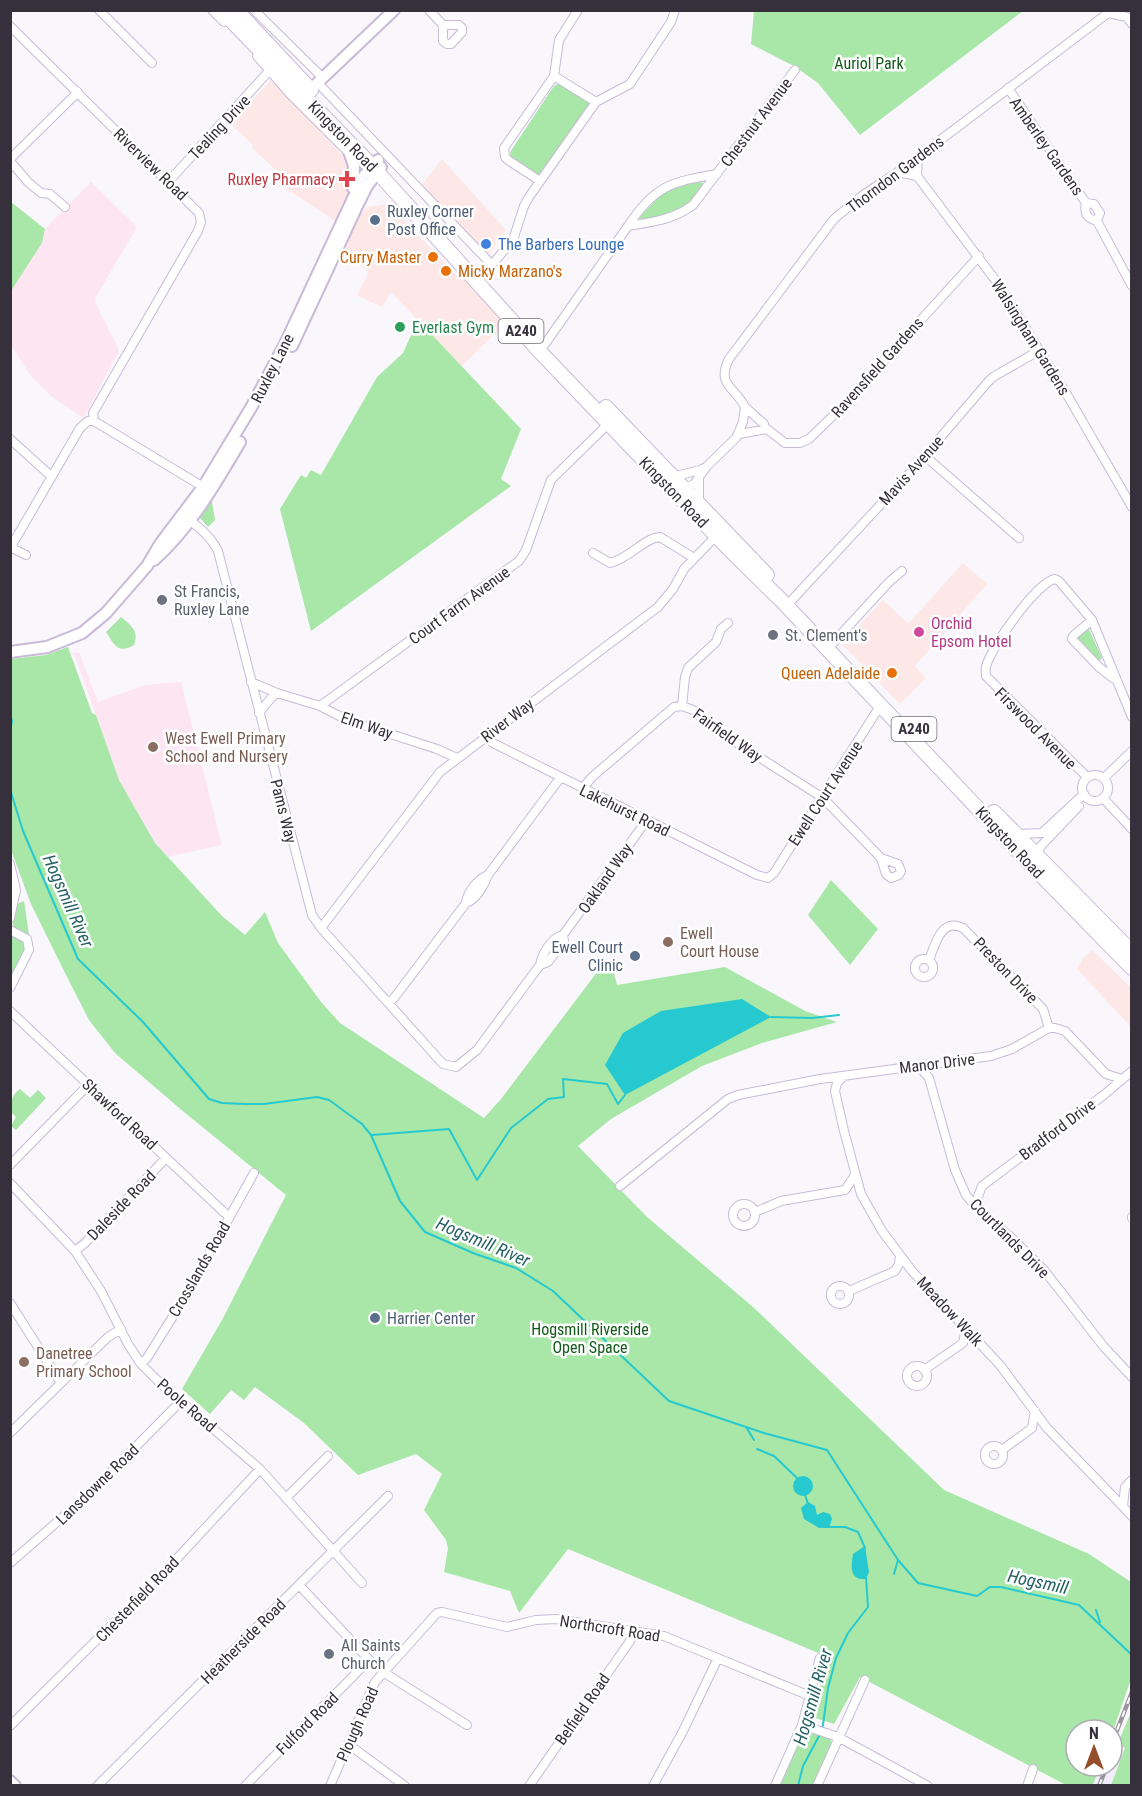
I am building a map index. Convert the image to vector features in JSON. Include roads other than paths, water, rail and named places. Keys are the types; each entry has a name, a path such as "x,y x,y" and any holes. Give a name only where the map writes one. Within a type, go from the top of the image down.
{"highway":[{"name":"Kingston Road","path":"222,10 345,139 378,166 488,270 545,344 675,486 716,536 782,601 1131,968"},
{"name":"Kingston Road","path":"236,10 317,83 378,166 542,354 675,486 699,503 832,644 1131,952"}],"main road":[{"path":"317,83 394,10"},
{"path":"345,139 355,176 351,200"},
{"name":"Ruxley Lane","path":"206,489 285,344 363,177 378,166"},
{"name":"Ruxley Lane","path":"10,652 47,647 82,633 112,607 147,566 160,544 186,517 228,461 276,377 378,166"},
{"path":"10,1781 15,1785"}],"street":[{"path":"99,10 152,63"},
{"name":"Kingston Road","path":"212,10 289,93 350,154"},
{"path":"254,10 317,83 488,270 513,240 524,206 596,102 630,84 671,22 675,10"},
{"path":"429,10 443,25"},
{"path":"540,181 508,160 505,157 504,148 554,76 559,40 578,10"},
{"path":"1110,12 1128,17"},
{"name":"Thorndon Gardens","path":"745,407 728,387 724,378 724,368 834,219 863,195 898,172 1110,12"},
{"name":"Riverview Road","path":"12,29 169,182 196,209 200,217 200,226 93,413 94,421 85,423 70,444 12,545 26,555"},
{"name":"Chestnut Avenue","path":"628,226 669,219 693,205 795,70"},
{"name":"Tealing Drive","path":"169,182 269,71"},
{"path":"554,76 596,102"},
{"name":"Amberley Gardens","path":"1008,88 1086,203 1094,204 1097,208 1100,213 1097,221"},
{"path":"64,207 50,194 41,193 27,182 10,160 78,92"},
{"path":"898,172 917,176 918,157"},
{"name":"Chestnut Avenue","path":"545,344 649,197 664,187 693,178 717,174"},
{"name":"Walsingham Gardens","path":"917,176 979,256 1040,350 1131,507"},
{"name":"Amberley Gardens","path":"1086,203 1084,210 1086,215 1097,221 1131,286"},
{"name":"Ravensfield Gardens","path":"745,407 764,424 765,429 770,430 781,441 790,444 809,439 841,408 979,256"},
{"name":"Mavis Avenue","path":"791,601 925,456 993,377 1040,350"},
{"path":"675,486 696,475 739,434 745,407"},
{"path":"94,421 206,489"},
{"name":"Court Farm Avenue","path":"320,706 519,561 526,550 551,480 609,423"},
{"path":"739,434 765,429"},
{"path":"10,439 51,476"},
{"path":"925,456 1019,538"},
{"path":"675,486 692,486 696,475"},
{"path":"696,475 699,503"},
{"name":"Pams Way","path":"186,517 203,530 218,551 308,904 321,928 443,1064 456,1067"},
{"name":"River Way","path":"321,928 436,777 457,758 658,607 666,599 684,569 716,536"},
{"path":"592,553 610,563 627,557 649,540 660,537 694,558"},
{"path":"832,644 902,571"},
{"name":"Firswood Avenue","path":"1087,777 986,676 985,669 992,653 1024,604 1051,579 1059,581 1092,620 1131,717"},
{"name":"Firswood Avenue","path":"1092,620 1072,639 1099,668 1116,680"},
{"path":"682,706 684,677 688,668 716,642 721,628 728,623"},
{"name":"Elm Way","path":"251,682 277,693 320,706 347,720 443,751 457,758"},
{"path":"259,713 277,693"},
{"name":"Fairfield Way","path":"583,788 592,777 674,707 682,706 693,710 712,727 823,798 881,858"},
{"name":"Ewell Court Avenue","path":"768,878 774,873 823,798 880,706"},
{"name":"Lakehurst Road","path":"486,736 493,743 560,778 757,875 768,878"},
{"path":"1103,798 1108,786 1104,778 1131,751"},
{"name":"Firswood Avenue","path":"1087,777 1098,775 1104,778"},
{"name":"Firswood Avenue","path":"1084,794 1082,787 1087,777"},
{"path":"388,1003 466,903 467,897 481,878 488,875 560,778"},
{"path":"1016,834 1042,833 1084,794 1091,800"},
{"path":"1038,857 1040,847 1082,803 1103,798"},
{"path":"1103,798 1131,829"},
{"name":"Oakland Way","path":"456,1067 477,1050 540,965 548,962 564,941 563,935 646,820"},
{"path":"10,864 16,890 10,918"},
{"name":"Preston Drive","path":"928,960 944,928 953,925 963,928 1043,1009 1048,1028"},
{"path":"10,930 27,939 29,948 10,988"},
{"name":"Shawford Road","path":"10,1011 229,1217"},
{"path":"1048,1028 1065,1031 1106,1074 1122,1079"},
{"name":"Manor Drive","path":"620,1186 728,1100 738,1095 845,1075 1001,1053 1048,1028"},
{"path":"929,1078 930,1072 941,1063"},
{"path":"915,1066 929,1078"},
{"name":"Bradford Drive","path":"982,1186 1105,1094 1131,1071"},
{"path":"1105,1094 1106,1074"},
{"path":"835,1091 837,1083 845,1075"},
{"name":"Courtlands Drive","path":"929,1078 961,1185 976,1208 1014,1240 1044,1270 1115,1361 1131,1377"},
{"path":"820,1079 835,1091"},
{"path":"10,1165 88,1085"},
{"name":"Meadow Walk","path":"835,1091 861,1194 882,1231 912,1271 1000,1365 1047,1428 1131,1516"},
{"name":"Daleside Road","path":"75,1251 166,1158"},
{"name":"Crosslands Road","path":"141,1364 185,1297 254,1173"},
{"path":"845,1190 855,1175"},
{"name":"Poole Road","path":"10,1183 75,1251 101,1291 141,1364 260,1469 362,1583"},
{"path":"961,1185 982,1186"},
{"path":"976,1208 976,1199 982,1186"},
{"path":"755,1212 769,1204 781,1201 845,1190 861,1194"},
{"path":"895,1271 900,1256"},
{"path":"849,1291 895,1271 912,1271"},
{"path":"10,1303 61,1383"},
{"path":"963,1343 966,1328"},
{"path":"10,1433 108,1337 121,1329"},
{"path":"924,1370 963,1343 979,1342"},
{"name":"Lansdowne Road","path":"10,1563 88,1495 181,1401"},
{"path":"1032,1428 1035,1411"},
{"path":"1002,1450 1032,1428 1047,1428"},
{"path":"286,1498 328,1456"},
{"name":"Chesterfield Road","path":"10,1726 158,1579 260,1469"},
{"path":"1107,1490 1125,1487 1131,1480"},
{"path":"1123,1506 1125,1487"},
{"name":"Heatherside Road","path":"97,1785 388,1496"},
{"name":"Fulford Road","path":"245,1785 372,1663 299,1585"},
{"name":"Northcroft Road","path":"437,1613 442,1612 507,1627 536,1620 556,1619 664,1636 810,1696"},
{"name":"Plough Road","path":"330,1785 372,1688 383,1672 437,1613"},
{"name":"Belfield Road","path":"529,1785 634,1632"},
{"path":"653,1785 683,1731 718,1658"},
{"path":"775,1785 802,1725 820,1658"},
{"path":"383,1672 467,1725"},
{"path":"817,1785 865,1680"},
{"path":"802,1725 838,1737 925,1785"},
{"path":"348,1744 405,1785"},
{"path":"1027,1785 1033,1769"}],"water":[{"path":"742,999 771,1017 625,1095 605,1065 623,1033 661,1011"},
{"path":"803,1476 810,1479 813,1486 810,1493 803,1496 796,1493 793,1486 796,1479"},
{"path":"808,1502 815,1506 817,1515 823,1512 830,1514 832,1519 829,1528 819,1528 804,1519 801,1508"},
{"path":"865,1546 869,1572 866,1579 860,1579 852,1572 852,1559 853,1554"}],"waterway":[{"name":"Hogsmill River","path":"10,715 12,721 10,732"},
{"name":"Hogsmill River","path":"10,789 23,831 78,959 143,1022 209,1099 222,1103 244,1104 264,1104 317,1097 329,1100 362,1124 371,1135 400,1201 425,1232 473,1253 516,1268 553,1291 669,1401 764,1433 827,1450 898,1560 918,1583 977,1596 990,1587 1001,1587 1079,1605 1132,1655"},
{"path":"771,1017 812,1018 839,1015"},
{"path":"372,1135 449,1129 477,1180 511,1128 548,1099 564,1097 563,1079 607,1084 618,1104 625,1095"},
{"path":"746,1427 754,1440"},
{"name":"Hogsmill River","path":"757,1449 774,1456 798,1479"},
{"name":"Hogsmill River","path":"804,1492 808,1504"},
{"name":"Hogsmill River","path":"828,1527 845,1527 858,1532 865,1548"},
{"path":"894,1574 898,1560"},
{"name":"Hogsmill River","path":"798,1786 803,1766 823,1725 828,1688 836,1658 848,1633 868,1607 866,1577"},
{"path":"1096,1610 1100,1622"}],"railway":[{"path":"1122,1718 1132,1692"},
{"path":"1099,1786 1102,1778"}],"place":[{"name":"Ruxley Pharmacy","path":"347,179"},
{"name":"Ruxley Corner Post Office","path":"375,220"},
{"name":"The Barbers Lounge","path":"486,244"},
{"name":"Curry Master","path":"433,257"},
{"name":"Micky Marzano's","path":"446,271"},
{"name":"Everlast Gym","path":"400,327"},
{"name":"St Francis, Ruxley Lane","path":"162,600"},
{"name":"Orchid Epsom Hotel","path":"919,632"},
{"name":"St. Clement's","path":"773,635"},
{"name":"Queen Adelaide","path":"892,673"},
{"name":"West Ewell Primary School and Nursery","path":"153,747"},
{"name":"Ewell Court House","path":"668,942"},
{"name":"Ewell Court Clinic","path":"635,956"},
{"name":"Harrier Center","path":"375,1318"},
{"name":"Danetree Primary School","path":"24,1362"},
{"name":"All Saints Church","path":"329,1654"}],"park label":[{"name":"Auriol Park","path":"869,63"},
{"name":"Hogsmill Riverside Open Space","path":"590,1338"}],"water label":[{"name":"Hogsmill","path":"1038,1582"}]}
